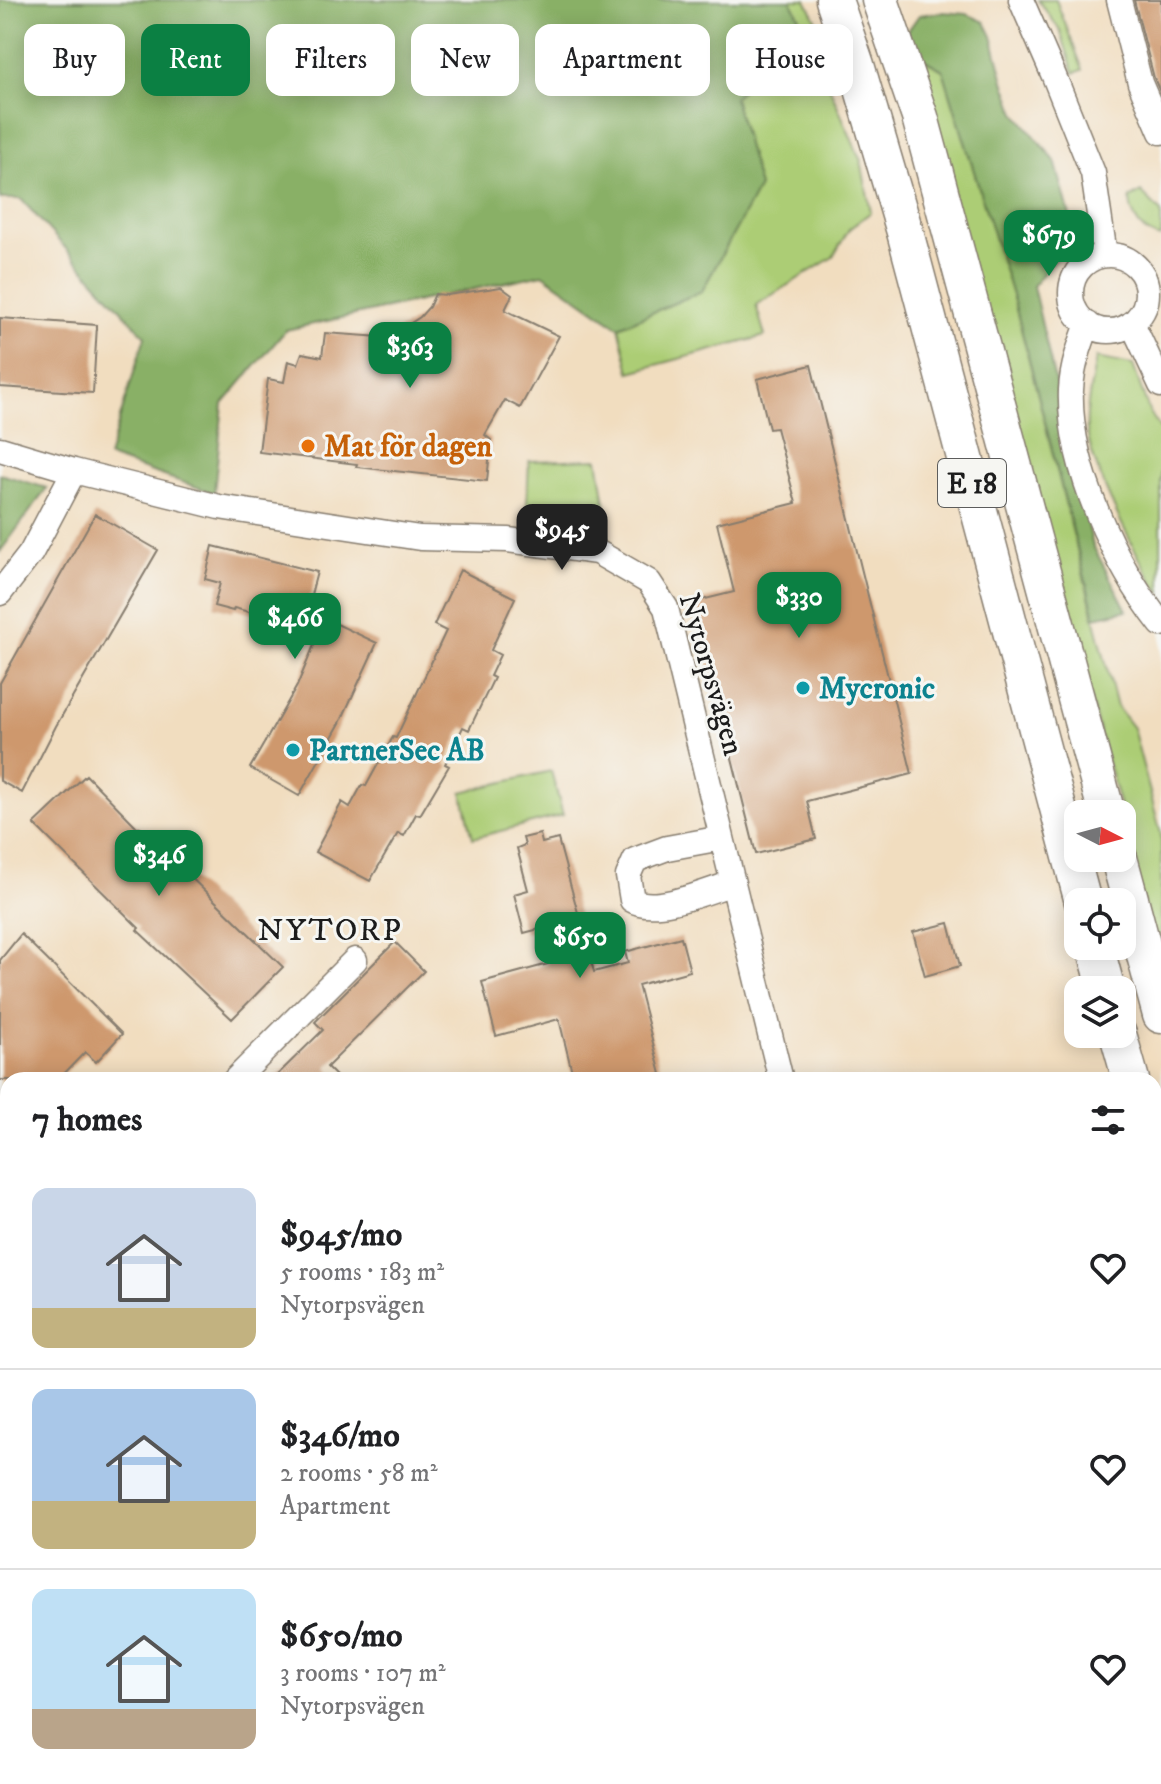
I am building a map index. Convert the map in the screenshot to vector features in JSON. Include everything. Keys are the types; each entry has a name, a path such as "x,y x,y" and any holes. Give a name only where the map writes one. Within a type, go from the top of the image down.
{"highway":[{"path":"822,0 856,65"},
{"name":"E 18","path":"834,0 909,247 1079,888"},
{"name":"E 18","path":"880,0 920,117 1103,800"},
{"path":"1123,872 1161,1015"},
{"path":"1122,1048 1129,1072"}],"street":[{"path":"1021,0 1093,173 1105,255"},
{"path":"1119,0 1140,83 1161,132"},
{"path":"1105,255 1124,257 1139,269 1153,274 1145,308 1132,323 1110,331 1088,324 1078,315 1072,303 1074,277 1092,258 1105,255"},
{"path":"1132,323 1161,385"},
{"path":"1088,324 1080,345 1071,389 1076,449 1088,488 1116,554 1161,624"},
{"name":"Nytorpsvägen","path":"0,449 74,471 231,509 420,538 508,540 597,552 649,582 666,608 779,1072"},
{"path":"0,593 31,553 74,471"},
{"path":"722,838 667,848 635,860 628,876 632,900 642,906 674,901 733,883"},
{"path":"243,1072 355,960"}],"green space":[{"path":"0,0 791,0 803,24 726,24 726,96 736,96 759,187 702,291 619,327 543,274 286,330 223,404 214,493 108,457 145,336 21,199 0,199"},
{"path":"791,0 806,0 817,21 803,24"},
{"path":"1038,0 1056,0 1083,70 1074,73 1060,30"},
{"path":"943,12 967,14 985,22 1016,113 1055,161 1075,234 1033,286 1093,546 1127,610 1095,617 1015,305 943,70 912,53 905,35 919,15"},
{"path":"912,53 943,70 1015,305 1117,707 1133,728 1161,834 1161,969 1135,872 1136,800 1118,800"},
{"path":"833,96 861,161 871,212 849,229 833,257 756,305 765,336 630,372 619,327 702,291 759,187 733,98"},
{"path":"1141,192 1161,212 1161,238 1148,233 1135,218 1130,198"},
{"path":"1096,358 1133,365 1149,411 1161,430 1161,593 1117,514 1091,448 1087,413"},
{"path":"598,459 608,521 567,526 526,521 529,461"},
{"path":"0,474 47,488 0,552"},
{"path":"551,771 563,815 473,838 462,792"}],"building":[{"path":"1134,0 1161,0 1161,94 1154,78"},
{"path":"501,287 512,295 505,310 559,336 520,408 505,400 485,435 491,440 487,481 356,467 357,464 259,452 268,379 284,382 288,361 298,364 302,353 322,357 325,333 381,337 420,317 435,294"},
{"path":"0,318 97,325 93,393 0,387"},
{"name":"Mycronic","path":"811,365 912,774 807,801 816,839 756,854 693,602 734,592 717,523 796,503 776,428 769,429 757,379"},
{"path":"95,514 158,550 56,726 22,793 0,781 0,683"},
{"path":"213,546 317,572 307,610 377,643 340,723 299,796 250,768 297,686 320,631 234,608 233,611 214,606 220,583 205,579"},
{"path":"460,570 515,598 491,650 500,655 490,676 494,678 469,730 463,727 445,764 449,766 420,815 416,814 404,836 398,833 370,881 315,852 342,802 350,807 362,785 366,786 393,737 396,738 446,631 434,625"},
{"path":"86,775 283,967 232,1019 137,930 139,928 34,824"},
{"path":"540,834 542,843 558,839 594,972 628,963 625,952 681,937 690,971 638,985 660,1072 572,1072 559,1019 496,1036 482,982 548,964 539,929 524,933 514,894 528,890 517,848 525,845 523,838"},
{"path":"949,923 960,966 925,976 913,932"},
{"path":"21,934 122,1034 96,1062 85,1052 66,1072 0,1072 0,960"},
{"path":"395,942 424,971 327,1067 332,1072 280,1072 323,1030 315,1022"}],"place":[{"name":"Mat för dagen","path":"308,446"},
{"name":"Mycronic","path":"803,688"},
{"name":"PartnerSec AB","path":"293,750"}],"district":[{"name":"NYTORP","path":"330,929"}]}
